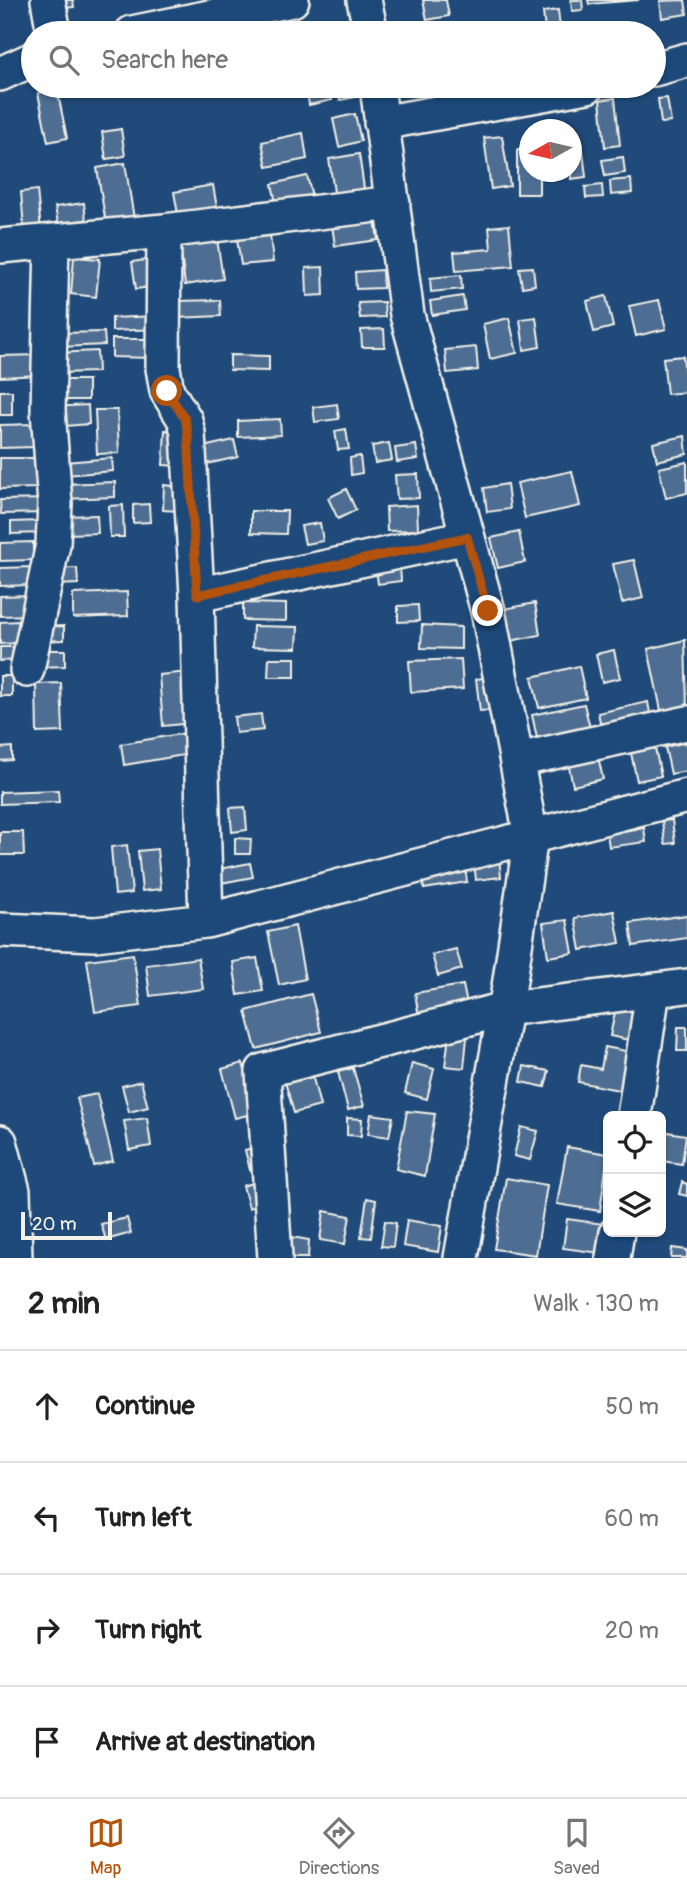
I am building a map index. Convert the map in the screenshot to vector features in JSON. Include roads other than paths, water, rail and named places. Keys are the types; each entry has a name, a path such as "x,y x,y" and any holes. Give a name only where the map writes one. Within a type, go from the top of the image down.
{"street":[{"path":"48,0 52,21"},
{"path":"163,13 292,0"},
{"path":"364,0 368,21"},
{"path":"666,66 687,60"},
{"path":"0,74 21,64"},
{"path":"379,98 407,315 488,611 531,836 505,1009 461,1258"},
{"path":"382,123 521,98"},
{"path":"0,246 164,231 393,203"},
{"path":"164,231 163,368 167,391 185,419 188,433 197,595 206,921"},
{"path":"27,670 53,544 55,504 48,410 52,243"},
{"path":"197,595 467,537"},
{"path":"517,760 687,723"},
{"path":"0,930 95,934 206,921 687,796"},
{"path":"275,1258 263,1070 505,1009 687,986"},
{"path":"635,1111 653,990"},
{"path":"0,1142 13,1191 15,1258"},
{"path":"613,1258 616,1237"}]}
